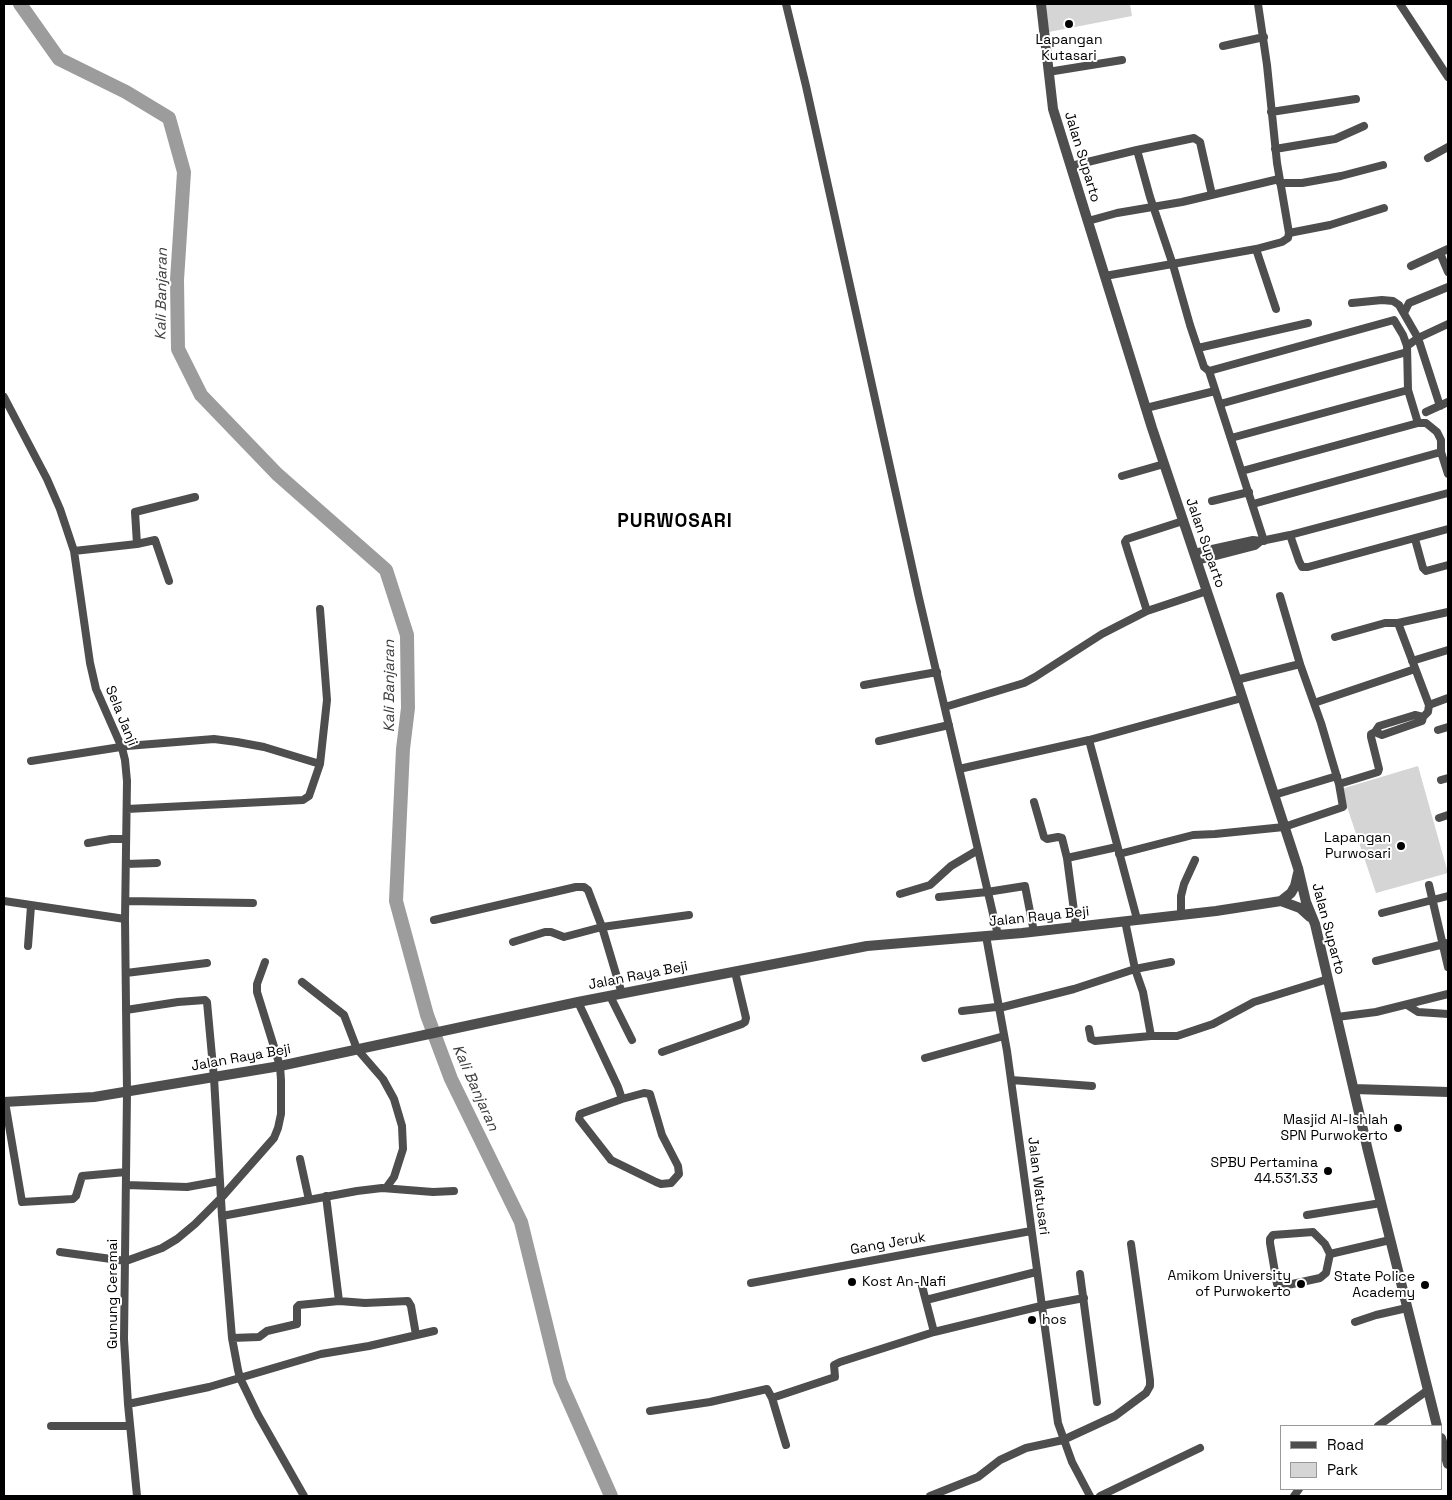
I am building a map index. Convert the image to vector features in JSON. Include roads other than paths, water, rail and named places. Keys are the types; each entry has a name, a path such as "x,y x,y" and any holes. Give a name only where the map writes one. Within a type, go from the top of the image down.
{"street":[{"path":"786,4 806,86 909,552 998,935"},
{"name":"Jalan Suparto","path":"1041,4 1053,109 1164,464 1298,868 1306,902 1315,924 1381,1203 1437,1425"},
{"path":"1105,276 1256,250 1286,240 1289,234 1279,181 1264,37 1258,4"},
{"path":"1400,4 1448,77"},
{"path":"1222,46 1264,37"},
{"path":"1048,72 1122,60"},
{"path":"1271,112 1356,99"},
{"path":"1275,149 1335,139 1364,126"},
{"path":"1071,166 1189,138 1197,139 1200,142 1212,195"},
{"path":"1428,158 1448,146"},
{"path":"1137,150 1153,207 1204,367 1209,371 1253,504 1262,541"},
{"path":"1088,221 1117,213 1279,181 1302,183 1341,176 1383,165"},
{"path":"1289,234 1384,208"},
{"path":"1411,266 1448,249"},
{"path":"1256,250 1276,309"},
{"path":"1440,253 1448,272"},
{"path":"1404,313 1410,303 1448,287"},
{"path":"1352,303 1382,300 1393,301 1399,305 1418,338 1440,406"},
{"path":"1209,371 1392,320 1395,321 1403,336 1407,349 1408,390 1418,423"},
{"path":"1198,348 1308,323"},
{"path":"1220,404 1407,349 1418,338 1448,324"},
{"path":"1231,438 1408,390"},
{"path":"1146,408 1216,391"},
{"name":"Sela Janji","path":"4,397 47,479 60,509 74,551 90,663 96,689 122,748 127,781 125,919 127,1092"},
{"path":"1426,412 1448,402"},
{"path":"1242,471 1418,423 1426,423 1437,432 1444,447 1448,474"},
{"path":"1253,504 1444,447"},
{"path":"1122,476 1164,464"},
{"path":"1212,501 1249,492"},
{"path":"1195,557 1254,540 1262,541 1290,535 1448,493"},
{"path":"137,544 135,512 195,497"},
{"path":"1147,611 1125,542 1127,539 1183,521"},
{"path":"1290,535 1299,562 1302,566 1308,567 1448,530"},
{"path":"1415,539 1423,568 1426,571 1448,565"},
{"path":"74,551 137,544 155,540 169,581"},
{"path":"945,707 1035,678 1102,634 1147,611 1207,591"},
{"path":"1067,858 1118,851 1194,835 1284,827 1343,807 1338,780 1280,596"},
{"path":"127,809 303,800 309,796 320,764 327,700 320,609"},
{"path":"1335,637 1385,623 1398,623 1448,612"},
{"path":"1274,795 1378,772 1372,734 1379,726 1415,716 1423,717 1428,712 1429,705 1398,623"},
{"path":"1314,703 1448,650"},
{"path":"1236,680 1300,664"},
{"path":"864,685 937,672"},
{"path":"959,769 1088,740 1242,698"},
{"path":"1429,705 1448,698"},
{"path":"880,741 949,725"},
{"path":"1438,730 1448,727"},
{"path":"31,761 127,746 214,739 264,747 320,764"},
{"path":"1088,740 1137,919"},
{"path":"1034,802 1044,837 1047,839 1062,838 1067,858 1076,926"},
{"path":"1440,818 1448,816"},
{"path":"88,842 126,839"},
{"path":"900,894 930,885 951,866 978,850"},
{"path":"1181,915 1181,896 1184,884 1195,860"},
{"path":"126,864 157,863"},
{"path":"1281,901 1296,886 1298,868"},
{"path":"1428,885 1446,944 1448,967"},
{"path":"939,897 1025,886 1034,932"},
{"path":"434,920 576,887 584,887 588,890 602,926 622,994"},
{"path":"1382,913 1448,896"},
{"path":"4,901 125,919"},
{"path":"126,901 253,902"},
{"path":"1281,901 1300,908 1315,924"},
{"name":"Jalan Raya Beji","path":"4,1102 94,1098 214,1078 280,1066 578,1002 867,946 1034,932 1216,911 1281,901"},
{"path":"28,946 31,906"},
{"path":"514,942 545,932 551,932 564,937 602,926 689,914"},
{"path":"1125,921 1135,969 1143,992 1150,1036"},
{"name":"Jalan Watusari","path":"986,936 1000,1007 1011,1080 1058,1423 1072,1462 1090,1496"},
{"path":"1376,961 1446,944"},
{"path":"60,1252 126,1261 162,1248 177,1239 266,1148 278,1128 281,1114 280,1066 257,992 257,984 265,962"},
{"path":"962,1011 1000,1007 1074,989 1135,969 1172,962"},
{"path":"126,973 206,963"},
{"path":"662,1052 745,1022 746,1018 735,972"},
{"path":"1089,1029 1095,1042 1150,1036 1176,1036 1215,1023 1254,1002 1328,979"},
{"path":"302,982 344,1015 356,1049 389,1089 398,1108 403,1149 394,1177 386,1188"},
{"path":"1337,1017 1407,1005 1448,994"},
{"path":"610,996 632,1040"},
{"path":"126,1010 178,1002 205,1000 207,1002 232,1338 240,1378 258,1416 304,1496"},
{"path":"578,1002 622,1099"},
{"path":"1407,1005 1418,1012 1448,1014"},
{"path":"925,1058 1004,1036"},
{"path":"1011,1080 1092,1086"},
{"path":"1354,1089 1448,1092"},
{"name":"Gunung Ceremai","path":"127,1092 124,1340 136,1496"},
{"path":"642,1093 650,1094 662,1135 678,1166 679,1174 671,1183 662,1184 611,1160 579,1119 580,1114 622,1099 642,1093"},
{"path":"4,1102 22,1202 73,1198 76,1196 82,1176 126,1172"},
{"path":"300,1158 309,1200"},
{"path":"126,1185 187,1186 220,1181"},
{"path":"222,1216 357,1191 386,1188 433,1192 454,1191"},
{"path":"326,1196 339,1301"},
{"path":"1306,1215 1381,1203"},
{"name":"Gang Jeruk","path":"751,1283 1031,1230"},
{"path":"1313,1232 1330,1254 1326,1273 1320,1278 1283,1286 1277,1284 1270,1239 1273,1235 1313,1232"},
{"path":"1330,1254 1390,1240"},
{"path":"930,1496 978,1477 1000,1460 1026,1448 1063,1440 1116,1416 1141,1397 1150,1386 1131,1244"},
{"path":"926,1300 1036,1272"},
{"path":"1080,1274 1098,1402"},
{"path":"922,1286 934,1332"},
{"path":"772,1398 834,1377 834,1365 840,1362 934,1332 1041,1306 1084,1298"},
{"path":"232,1338 259,1337 267,1331 297,1324 297,1307 299,1305 339,1301 365,1303 408,1301 411,1306 416,1335"},
{"path":"1355,1322 1407,1308"},
{"path":"128,1404 208,1387 321,1354 368,1346 434,1331"},
{"path":"650,1411 710,1402 766,1389 772,1398 786,1445"},
{"path":"1379,1425 1428,1390"},
{"path":"51,1426 130,1426"},
{"path":"1442,1442 1448,1464"},
{"path":"1100,1496 1200,1448"}],"waterway":[{"name":"Kali Banjaran","path":"20,4 59,59 126,92 169,118 184,172 177,280 178,349 201,395 277,474 386,570 407,635 408,708 403,749 396,901 427,1015 451,1079 521,1222 560,1381 611,1496"}],"place":[{"name":"Lapangan Kutasari","path":"1069,24"},
{"name":"Lapangan Purwosari","path":"1401,846"},
{"name":"Masjid Al-Ishlah SPN Purwokerto","path":"1398,1128"},
{"name":"SPBU Pertamina 44.531.33","path":"1328,1171"},
{"name":"Kost An-Nafi","path":"852,1282"},
{"name":"Amikom University of Purwokerto","path":"1301,1284"},
{"name":"State Police Academy","path":"1425,1285"},
{"name":"hos","path":"1032,1320"}],"district":[{"name":"PURWOSARI","path":"675,522"}]}
